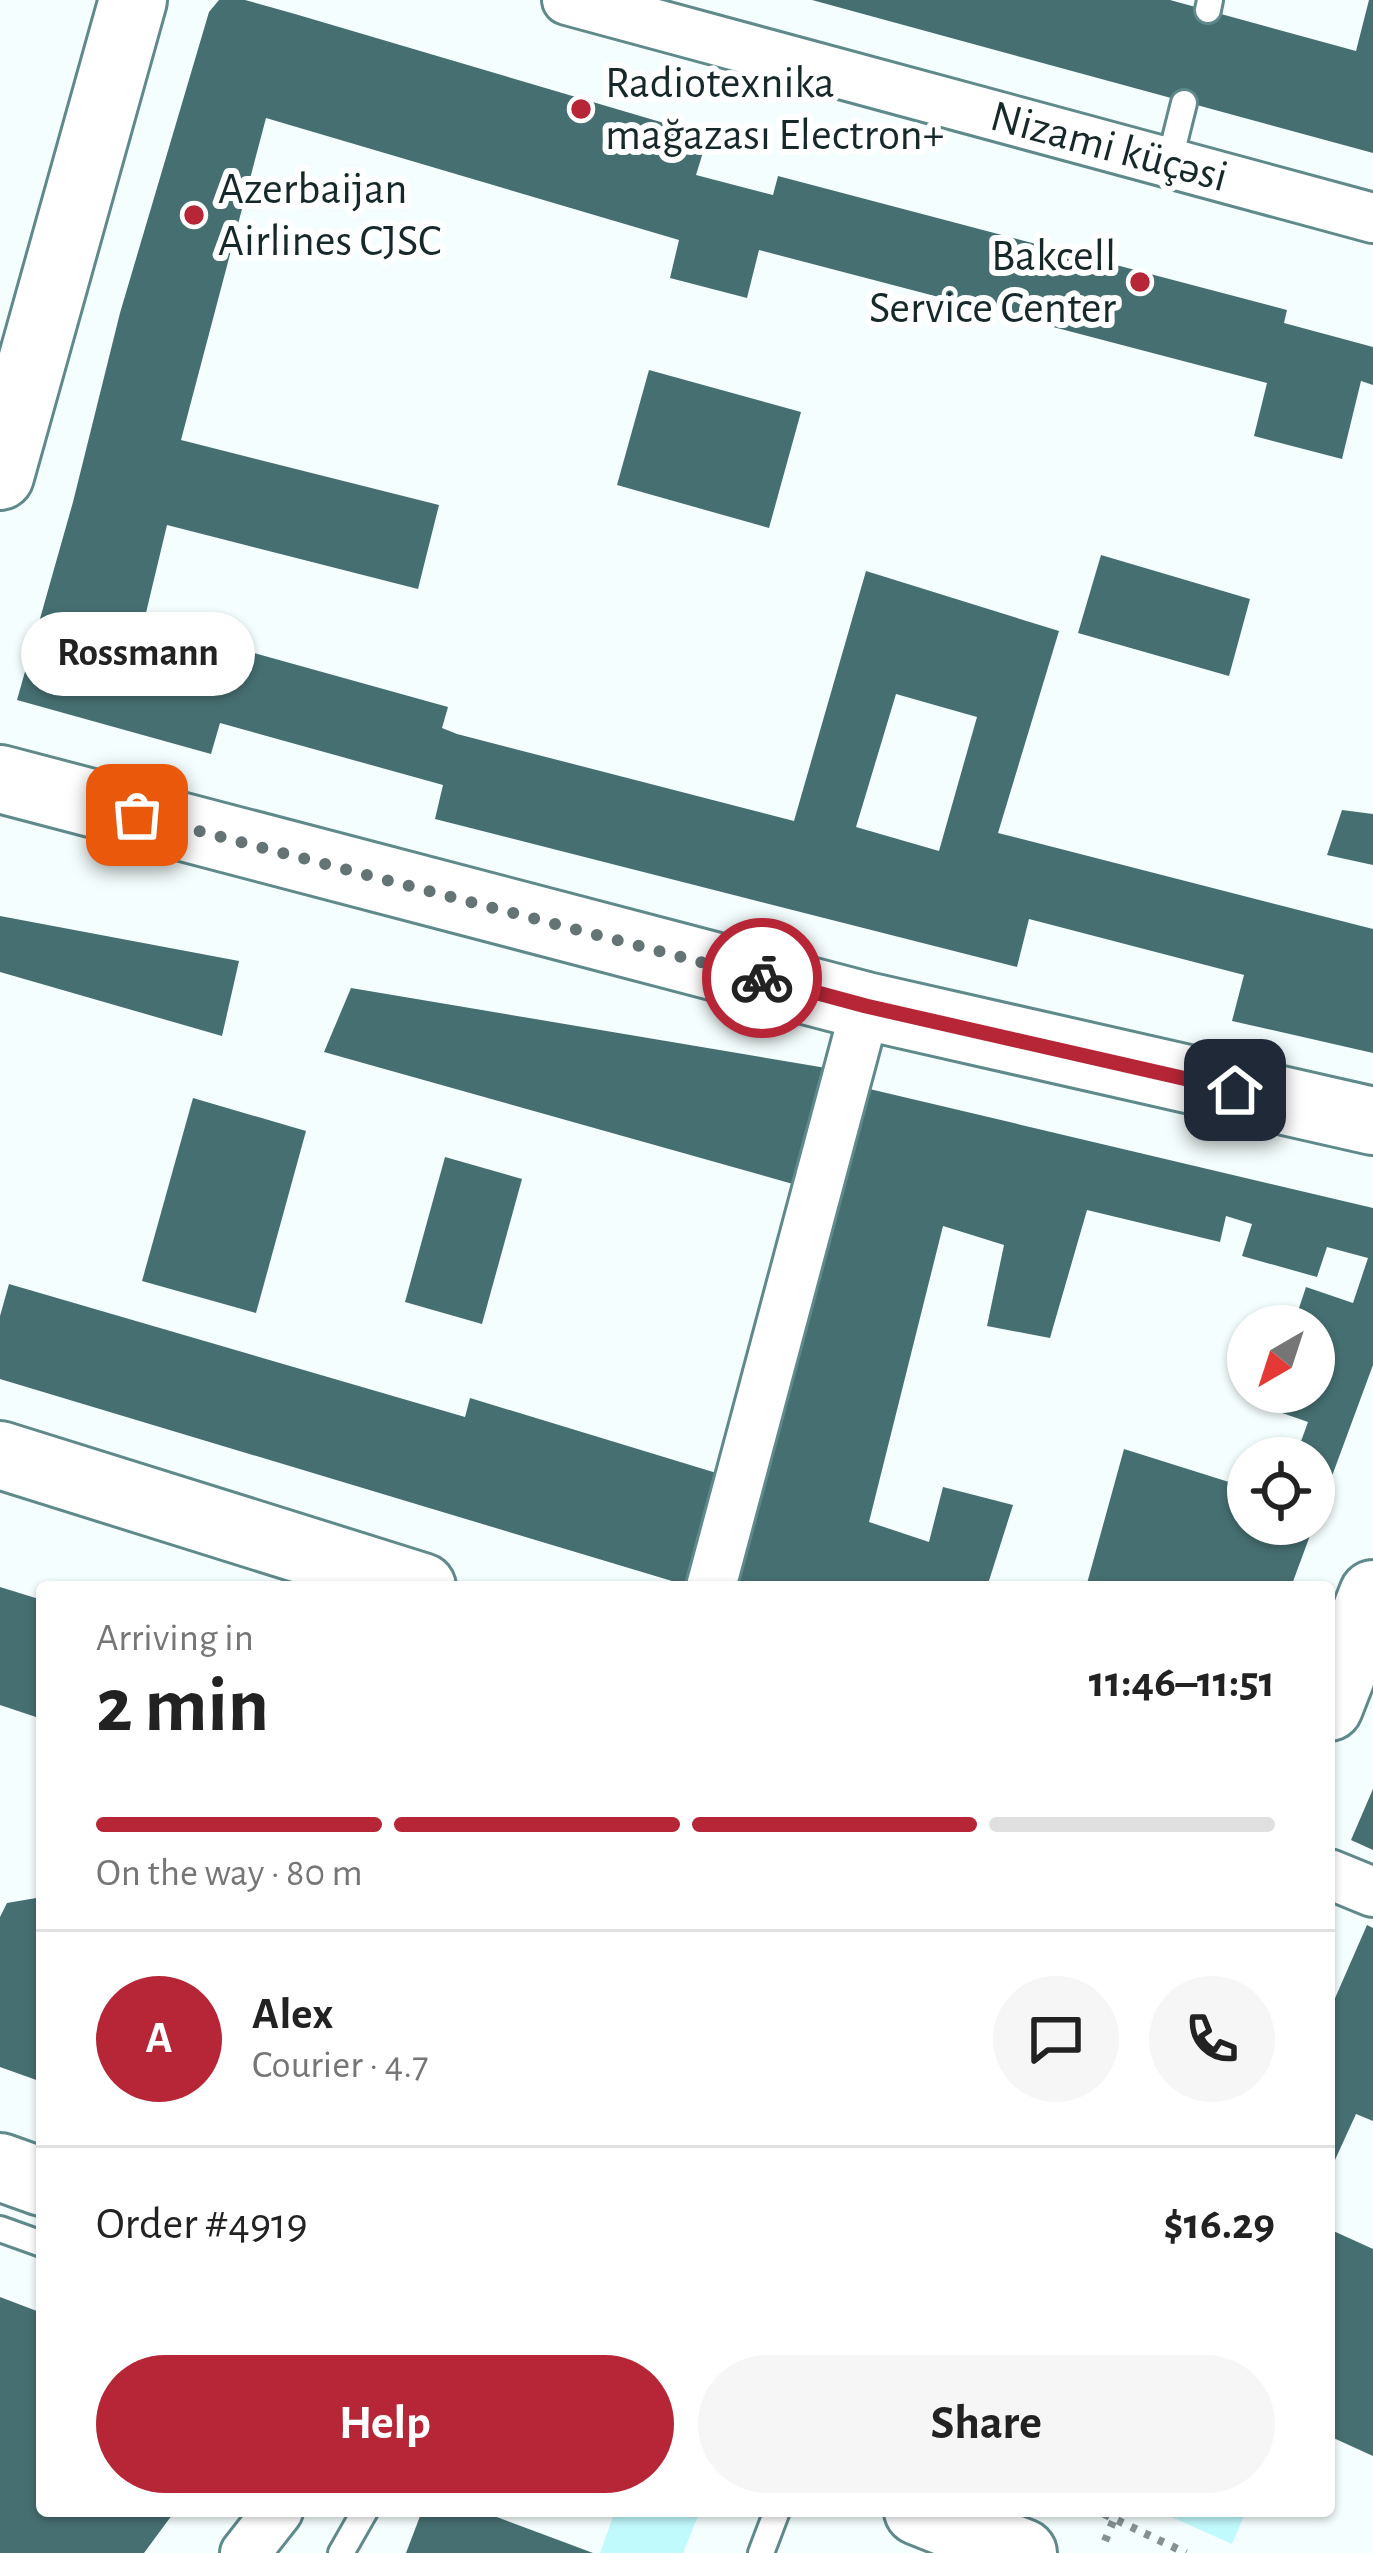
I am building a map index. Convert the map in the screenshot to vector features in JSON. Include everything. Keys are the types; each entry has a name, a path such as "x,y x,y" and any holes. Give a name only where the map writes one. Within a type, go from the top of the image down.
{"main road":[{"path":"0,476 133,0"},
{"path":"0,779 866,1006 1373,1121"},
{"path":"0,1455 403,1581"},
{"path":"1335,1692 1373,1594"},
{"path":"0,2167 36,2180"},
{"path":"939,2517 1017,2541"}],"street":[{"name":"Nizami küçəsi","path":"566,0 1373,218"},
{"path":"713,1581 866,1006"},
{"path":"1335,1876 1373,1892"},
{"path":"245,2553 273,2517"}],"lane":[{"path":"1169,163 1184,103"},
{"path":"0,2229 36,2242"},
{"path":"341,2553 362,2517"},
{"path":"761,2553 776,2517"}],"path":[{"path":"1106,2541 1110,2517 1186,2553"}],"shaded area":[{"path":"613,2517 698,2517 683,2553 600,2553"},
{"path":"1171,2517 1243,2517 1232,2544"}],"building":[{"path":"219,0 245,0 708,136 696,175 773,195 778,176 1287,310 1284,323 1373,347 1373,385 1361,381 1342,459 1254,436 1267,383 759,250 747,298 670,278 679,240 266,118 181,440 439,505 418,589 167,525 139,642 235,669 240,649 448,707 442,728 457,734 794,821 866,571 1059,631 998,833 1373,929 1373,1053 1232,1021 1244,975 1029,919 1017,967 435,819 443,785 220,723 211,754 17,700 120,313 209,12","holes":["896,694 977,717 939,851 856,827"]},
{"path":"812,0 1170,0 1356,51 1369,0 1373,0 1373,153"},
{"path":"649,370 801,412 769,528 617,485"},
{"path":"1101,555 1250,599 1229,676 1078,633"},
{"path":"1342,810 1373,814 1373,865 1327,855"},
{"path":"0,916 239,961 222,1036 0,972"},
{"path":"351,988 832,1069 800,1186 324,1052"},
{"path":"861,1087 1373,1208 1373,1365 1335,1468 1335,1437 1303,1437 1308,1422 1282,1413 1335,1413 1335,1305 1300,1305 1306,1287 1353,1303 1368,1258 1327,1247 1317,1277 1242,1256 1252,1224 1226,1216 1220,1242 1087,1210 1050,1338 987,1326 1004,1245 943,1226 869,1522 929,1542 943,1487 1013,1505 989,1581 735,1581"},
{"path":"193,1098 306,1131 256,1313 142,1281"},
{"path":"445,1157 522,1179 482,1324 405,1302"},
{"path":"9,1284 465,1417 470,1398 723,1475 694,1581 672,1581 0,1379 0,1316"},
{"path":"1124,1449 1227,1481 1227,1545 1307,1545 1293,1581 1088,1581"},
{"path":"0,1587 36,1598 36,1717 0,1705"},
{"path":"1373,1789 1373,1850 1351,1840"},
{"path":"36,1898 36,2080 0,2067 0,1917 7,1903"},
{"path":"1367,1925 1373,1928 1373,2121 1356,2114 1335,2160 1335,1998"},
{"path":"1335,2232 1373,2249 1373,2456 1335,2439"},
{"path":"0,2297 36,2311 36,2517 171,2517 144,2553 0,2553"},
{"path":"420,2517 497,2517 593,2553 406,2553"}],"way so far":[{"path":"137,815 762,978"}],"place":[{"name":"Radiotexnika mağazası Electron+","path":"581,109"},
{"name":"Azerbaijan Airlines CJSC","path":"194,215"},
{"name":"Bakcell Service Center","path":"1140,282"},
{"name":"Rossmann","path":"137,815"}],"route":[{"path":"762,978 1235,1090"}]}
